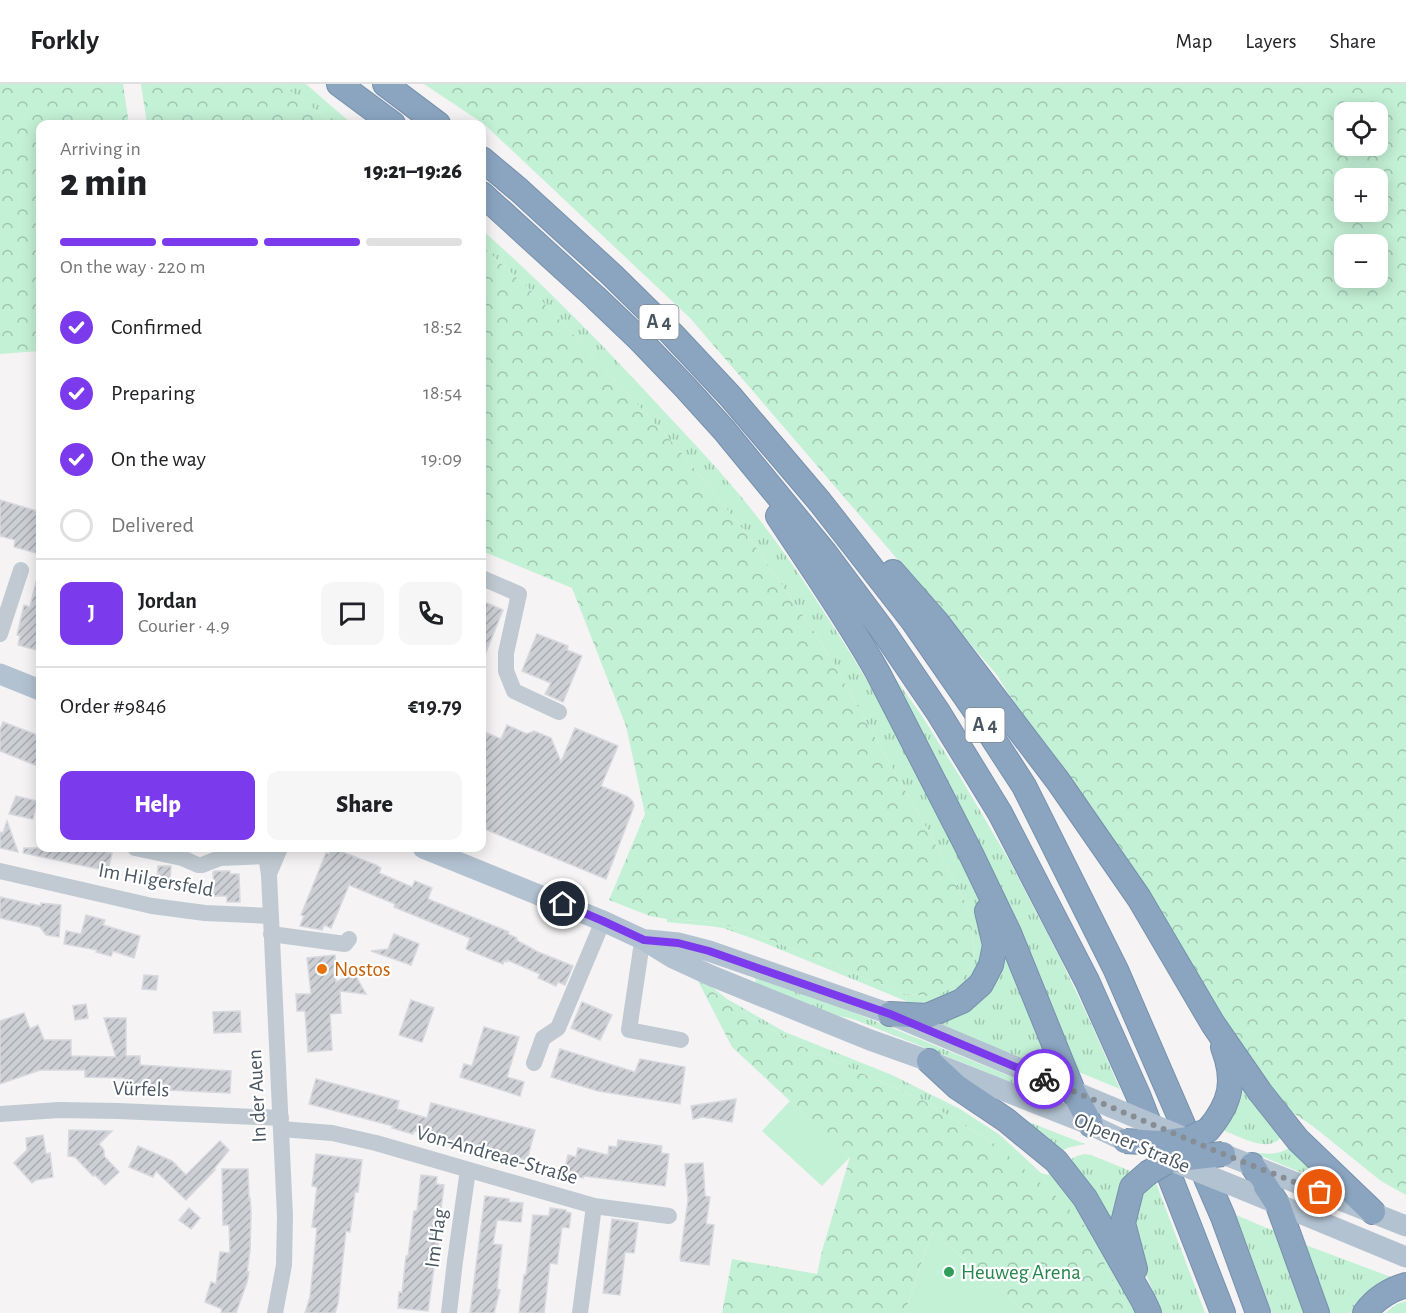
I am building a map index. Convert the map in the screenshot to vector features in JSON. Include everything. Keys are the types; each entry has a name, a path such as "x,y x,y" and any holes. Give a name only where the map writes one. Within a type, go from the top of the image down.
{"highway":[{"path":"339,84 388,120"},
{"path":"385,84 433,120"},
{"name":"A 4","path":"486,162 612,275 730,396 820,502 913,621 972,706 1024,786 1116,970 1223,1217 1258,1313"},
{"name":"A 4","path":"486,198 638,338 724,430 825,553 881,628 938,712 1000,813 1087,981 1138,1095 1223,1313"},
{"path":"724,430 766,499 863,646 971,854 1009,933 1073,1091 1091,1125"},
{"path":"820,502 898,577 928,612 1058,781 1139,898 1213,1024 1260,1092 1294,1136 1373,1212"},
{"path":"890,1014 927,1016 962,1001 981,984 991,965 995,945 991,922 971,854"},
{"path":"1125,1141 1160,1143 1198,1135 1216,1120 1226,1105 1230,1084 1229,1063 1213,1024"},
{"path":"929,1061 957,1087 1006,1120 1056,1161 1085,1198 1146,1306"},
{"path":"1146,1306 1123,1223 1132,1187 1148,1173 1170,1160 1223,1154"},
{"path":"1252,1165 1278,1205 1317,1313"},
{"path":"1365,1313 1382,1296 1406,1285"}],"main road":[{"path":"0,674 36,688"},
{"path":"433,852 644,940"},
{"name":"Olpener Straße","path":"644,940 678,943 709,951 890,1014 1111,1107 1198,1135 1223,1154 1406,1226"},
{"name":"Olpener Straße","path":"644,940 673,958 712,976 1091,1125 1406,1257"}],"street":[{"path":"0,634 21,570"},
{"path":"486,580 519,594 506,653 506,671 514,691 559,712"},
{"path":"154,852 202,865 220,858 258,852"},
{"name":"In der Auen","path":"270,852 270,916 285,1216 284,1265 275,1313"},
{"name":"Im Hilgersfeld","path":"0,871 152,906 205,913 270,916"},
{"path":"534,1063 543,1038 558,1028 603,921"},
{"path":"271,934 345,944 349,939"},
{"path":"644,940 628,1030 681,1040"},
{"name":"Vürfels","path":"0,1114 59,1110 118,1111 281,1124"},
{"name":"Von-Andreae-Straße","path":"281,1124 376,1143 594,1206 580,1313"},
{"name":"Im Hag","path":"449,1313 468,1170"},
{"path":"594,1206 669,1215"}],"green space":[{"path":"0,84 123,84 128,120 36,120 36,351 0,354"},
{"path":"141,84 281,84 329,120 146,120"},
{"path":"281,84 306,84 347,120 329,120"},
{"path":"424,84 1406,84 1406,1195 1381,1181 1314,1127 1286,1108 1127,885 997,675 690,318 486,126 486,120 478,120"},
{"path":"486,234 588,331 716,468 769,532 798,572 852,656 886,715 979,896 985,915 988,947 970,985 923,1008 723,928 667,922 667,919 717,922 753,933 902,993 923,996 937,996 962,979 975,959 970,912 931,836 821,642 746,533 680,451 542,301 486,250"},
{"path":"486,250 542,301 680,451 746,533 821,642 931,836 970,912 975,959 962,979 937,996 902,993 753,933 717,922 650,916 609,900 645,814 626,726 572,588 486,553"},
{"path":"888,668 922,716 1010,862 1061,960 1120,1089 1074,1070"},
{"path":"1002,938 1060,1075 932,1023 936,1022"},
{"path":"755,977 777,981 1066,1099 1074,1107 853,1019 817,1011 756,983"},
{"path":"697,979 785,1032 892,1075 960,1109 1000,1135 1041,1173 1048,1175 1054,1171 1094,1229 1136,1313 1129,1313 1088,1230 992,1142 924,1101 792,1042 731,1006"},
{"path":"697,979 731,1006 792,1042 924,1101 992,1142 1063,1202 1088,1230 1129,1313 1026,1313 932,1232 905,1313 722,1313 732,1259 817,1274 850,1157 732,1047"},
{"path":"1238,1072 1282,1135 1276,1142 1256,1143 1220,1129"},
{"path":"790,1101 850,1157 822,1186 762,1131"},
{"path":"1016,1117 1085,1144 1067,1148 1059,1153"},
{"path":"1291,1147 1334,1186 1251,1152 1272,1154"},
{"path":"1084,1154 1133,1172 1118,1234 1066,1162"},
{"path":"1154,1182 1205,1313 1162,1313 1141,1262 1132,1227 1142,1190 1144,1194"},
{"path":"1236,1215 1281,1234 1308,1313 1272,1313"},
{"name":"Heuweg Arena","path":"932,1232 1026,1313 905,1313"},
{"path":"1303,1244 1391,1277 1364,1296 1351,1313 1325,1313"},
{"path":"1406,1301 1406,1313 1385,1313 1397,1304"}],"building":[{"path":"0,500 36,511 36,553 14,547 15,540 0,536"},
{"path":"36,582 36,650 18,645 20,636 17,635 24,605 30,607"},
{"path":"486,603 503,610 486,652"},
{"path":"537,634 568,646 567,650 582,656 563,702 545,694 551,683 522,671"},
{"path":"3,722 36,734 36,765 0,751 0,730"},
{"path":"507,725 527,734 534,731 551,738 561,762 575,728 618,746 601,786 628,797 634,806 606,879 486,830 486,733 501,739"},
{"path":"16,796 36,801 33,819 9,814"},
{"path":"7,821 18,852 0,848 0,832 3,833"},
{"path":"24,848 36,848 36,852 112,853 108,871 23,853"},
{"path":"330,852 342,852 376,865 381,868 379,873 412,887 415,881 432,888 428,899 509,932 508,934 517,938 516,940 538,952 573,966 565,985 558,982 556,986 538,978 540,974 507,960 503,964 466,949 470,938 394,907 395,904 349,885 331,928 324,925 322,930 300,926 304,916 301,915 326,853"},
{"path":"158,866 171,866 170,880 157,879"},
{"path":"230,871 230,874 239,874 240,902 227,902 227,896 214,896 213,872"},
{"path":"0,897 41,906 41,903 61,905 59,937 46,935 40,927 0,918"},
{"path":"86,915 105,920 103,925 140,936 134,958 113,951 111,956 96,952 97,950 64,944 66,931 81,934"},
{"path":"394,934 419,944 411,965 371,951 388,949"},
{"path":"335,955 336,982 354,973 366,994 340,991 341,1013 330,1014 332,1050 308,1052 305,1011 297,1011 296,994 311,994 307,958"},
{"path":"144,975 158,976 156,990 142,989"},
{"path":"411,1000 434,1008 422,1042 399,1035"},
{"path":"582,1002 612,1015 600,1040 571,1028"},
{"path":"86,1004 88,1018 75,1020 73,1006"},
{"path":"240,1011 241,1032 214,1033 213,1012"},
{"path":"24,1013 30,1029 38,1025 44,1040 71,1040 71,1056 116,1057 104,1018 126,1018 126,1056 140,1056 140,1065 231,1071 230,1093 124,1088 124,1078 85,1077 85,1070 40,1070 0,1084 0,1021"},
{"path":"484,1027 519,1037 507,1077 524,1082 520,1096 460,1077 464,1064 472,1066"},
{"path":"560,1049 635,1072 640,1059 685,1067 680,1104 598,1091 551,1077"},
{"path":"316,1079 399,1101 397,1109 427,1118 431,1103 535,1130 527,1160 414,1131 413,1134 392,1128 393,1126 309,1104"},
{"path":"736,1099 732,1122 703,1117 693,1119 691,1106"},
{"path":"69,1130 112,1131 99,1144 104,1150 104,1156 119,1172 105,1185 75,1157 68,1156"},
{"path":"43,1135 46,1154 50,1153 53,1177 32,1183 14,1163 27,1150 26,1138"},
{"path":"618,1140 662,1146 661,1153 669,1154 665,1186 583,1176 583,1178 564,1173 568,1155 576,1157 578,1148 608,1155 609,1146 617,1147"},
{"path":"220,1141 229,1150 213,1170 215,1170 186,1200 156,1171 153,1177 129,1167 138,1146 172,1161 186,1175"},
{"path":"316,1154 362,1160 350,1232 346,1231 335,1313 305,1313 310,1297 317,1228 312,1227 317,1187 312,1186"},
{"path":"703,1163 705,1196 710,1197 706,1224 714,1225 709,1265 681,1261 680,1258 688,1200 685,1164"},
{"path":"222,1169 248,1169 251,1213 247,1272 249,1272 236,1313 221,1313 222,1309 205,1302 211,1282 216,1284 220,1252 230,1253 229,1225 223,1225"},
{"path":"421,1175 437,1177 436,1184 444,1185 437,1240 439,1241 428,1311 398,1308 414,1211 417,1211"},
{"path":"485,1196 523,1203 521,1222 497,1220 493,1244 502,1245 497,1289 500,1290 494,1313 470,1313"},
{"path":"189,1208 200,1218 191,1229 179,1220"},
{"path":"550,1208 571,1213 569,1228 562,1227 557,1264 550,1263 544,1313 519,1313 533,1215 549,1216"},
{"path":"612,1219 638,1223 634,1253 625,1252 620,1295 603,1293"}],"way so far":[{"path":"1044,1079 1320,1192"}],"place":[{"name":"Nostos","path":"322,969"},
{"name":"Heuweg Arena","path":"949,1272"}],"route":[{"path":"563,904 644,940 678,943 709,951 890,1014 1044,1079"}]}
